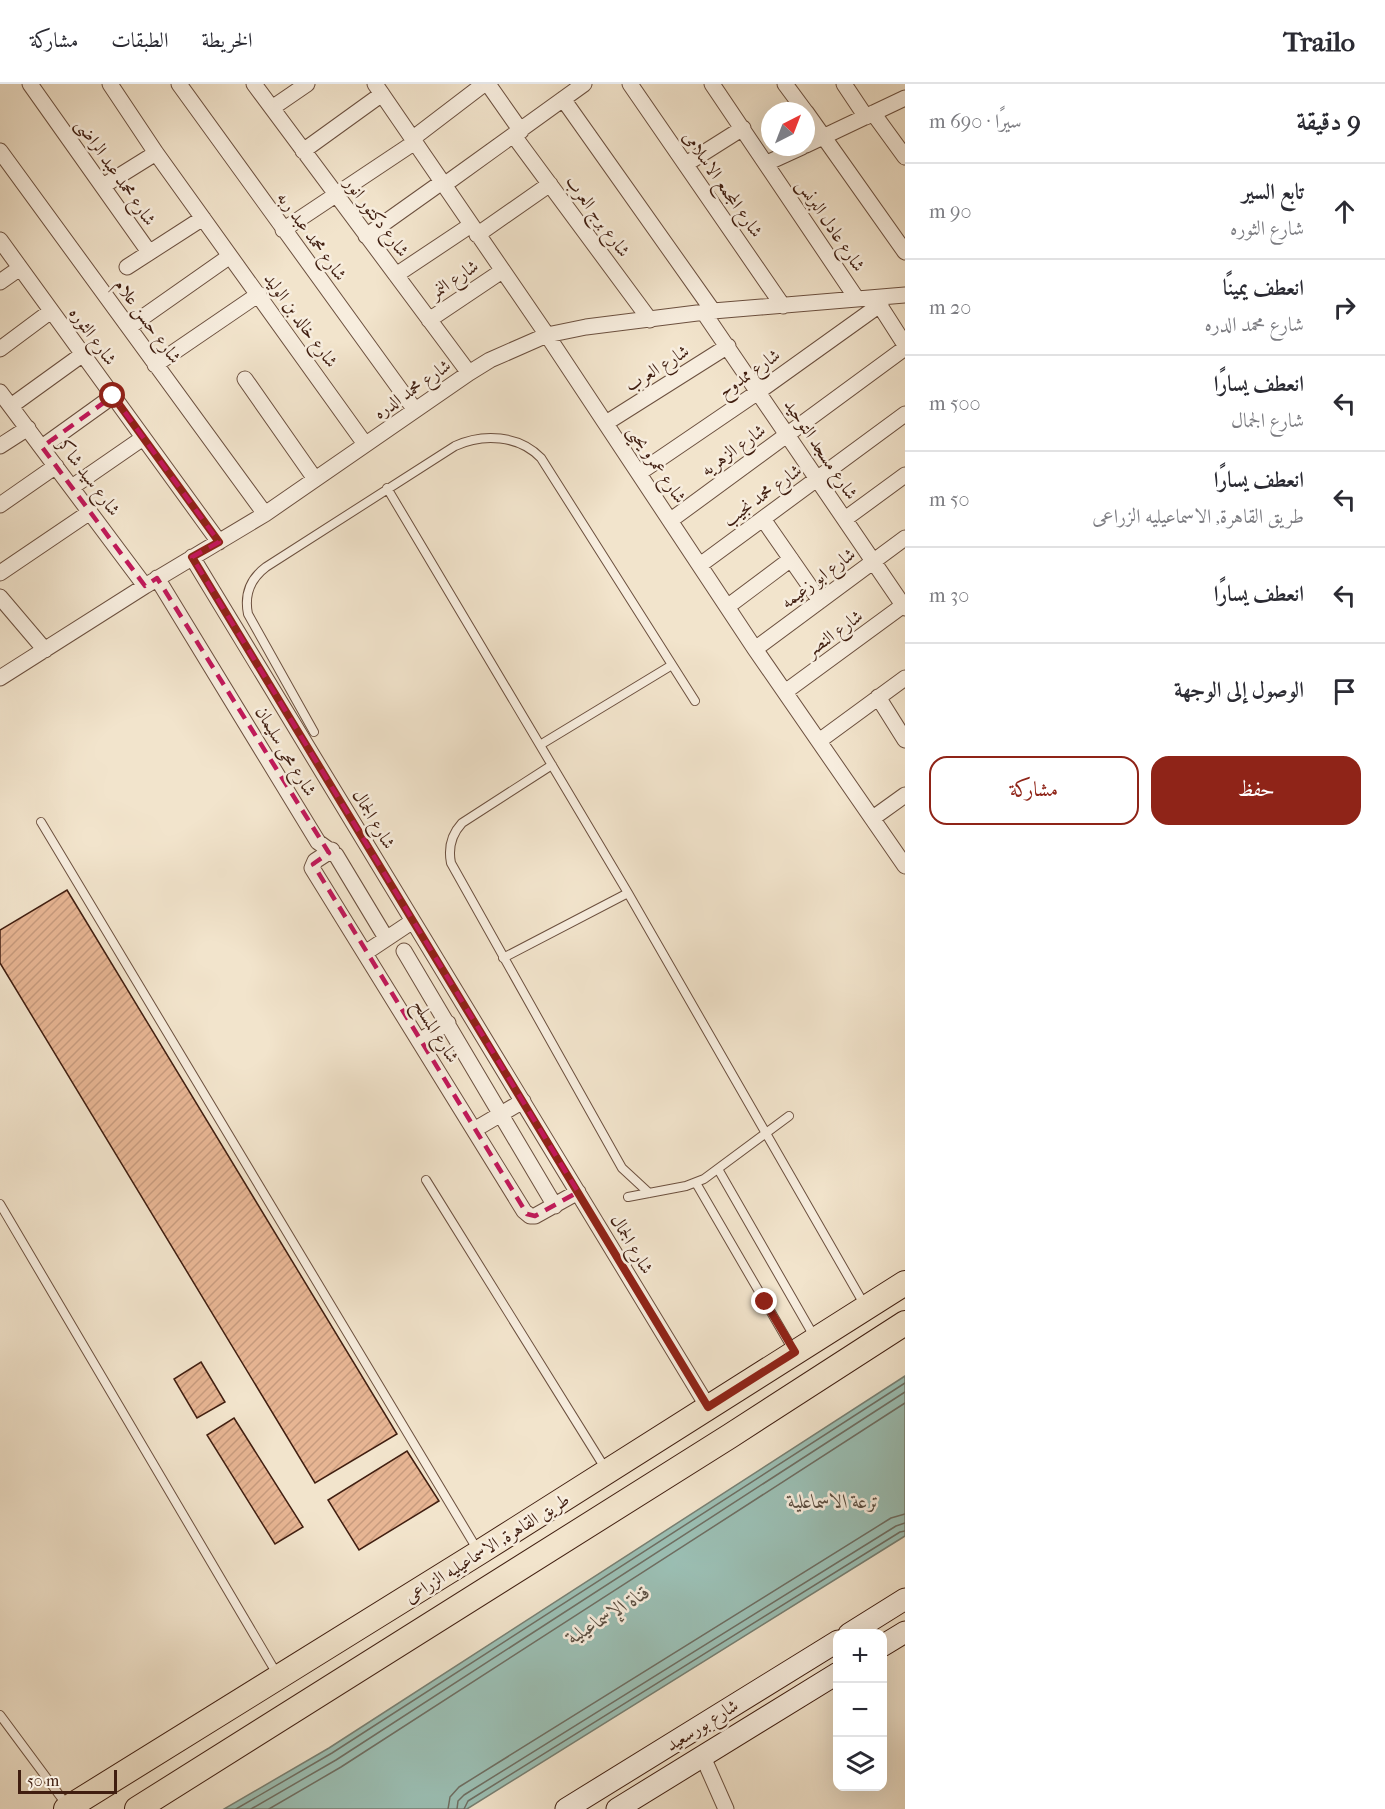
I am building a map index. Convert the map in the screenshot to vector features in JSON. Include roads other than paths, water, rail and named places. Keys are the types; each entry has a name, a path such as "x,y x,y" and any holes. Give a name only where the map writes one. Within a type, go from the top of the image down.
{"main road":[{"name":"طريق القاهرة, الاسماعيليه الزراعى","path":"67,1808 480,1552 905,1283"},
{"name":"طريق القاهرة, الاسماعيليه الزراعى","path":"137,1809 730,1436 905,1323"},
{"path":"857,1629 905,1599"},
{"path":"887,1643 905,1632"},
{"name":"شارع بورسعيد","path":"566,1809 833,1643"},
{"name":"شارع بورسعيد","path":"617,1809 833,1676"}],"street":[{"name":"شارع محمد عبد الراضى","path":"30,84 149,252"},
{"name":"شارع خالد بن الوليد","path":"110,84 156,153 365,444"},
{"name":"شارع محمد عبد ربه","path":"179,84 415,410"},
{"name":"شارع دكتور انور","path":"254,84 469,373"},
{"path":"272,108 307,84"},
{"path":"283,230 413,140 486,84"},
{"name":"شارع برج العرب","path":"486,84 550,184 650,320"},
{"name":"شارع المجمع الاسلامى","path":"630,84 783,306"},
{"name":"شارع عادل البرنس","path":"712,84 857,299"},
{"path":"785,84 798,102"},
{"path":"844,84 905,157"},
{"path":"303,151 381,88"},
{"name":"شارع عمرو يحيى","path":"381,88 413,140 547,334 755,649 905,866"},
{"path":"366,236 518,134 571,90"},
{"name":"شارع مسجد التوحيد","path":"571,90 728,346 904,606"},
{"path":"815,141 905,98"},
{"path":"815,125 904,247"},
{"path":"686,164 743,128"},
{"name":"شارع حسن علام","path":"0,151 265,514"},
{"path":"102,186 156,153"},
{"path":"767,164 783,156"},
{"path":"396,275 550,184"},
{"path":"127,267 203,218"},
{"name":"شارع الثوره","path":"0,240 219,542"},
{"path":"129,327 230,256"},
{"path":"0,282 20,268"},
{"name":"شارع النمر","path":"429,320 502,270"},
{"path":"155,365 259,294"},
{"name":"شارع محمد الدره","path":"0,678 151,582 265,514 469,373 490,360 547,334 708,312 857,299 878,301 905,295"},
{"path":"878,301 905,347"},
{"name":"شارع ممدوح","path":"639,473 758,392 878,301"},
{"path":"0,349 51,311"},
{"name":"شارع العرب","path":"606,423 728,346"},
{"name":"شارع الزهريه","path":"671,520 905,347"},
{"path":"4,401 83,354"},
{"path":"245,380 315,480"},
{"path":"42,447 113,396"},
{"name":"شارع سيد شاكر","path":"4,401 28,428 90,512 151,582"},
{"name":"شارع محمد نجيب","path":"700,565 905,414"},
{"path":"0,446 28,428"},
{"path":"72,487 143,438"},
{"path":"0,505 56,466"},
{"path":"845,519 905,475"},
{"path":"0,573 90,512"},
{"path":"763,519 820,601"},
{"name":"شارع ابو زعيمه","path":"755,649 905,538"},
{"name":"شارع الجمال","path":"192,557 708,1407"},
{"path":"727,607 791,559"},
{"name":"شارع محى سليمان","path":"151,582 318,842 332,850 386,938"},
{"path":"0,597 45,650"},
{"name":"شارع النصر","path":"785,692 904,606"},
{"path":"819,741 905,678"},
{"path":"878,697 905,740"},
{"path":"873,818 905,795"},
{"name":"شارع المسلح","path":"332,850 315,861 312,868 526,1214 535,1216 555,1206"},
{"path":"365,953 413,921"},
{"path":"404,951 555,1206 578,1192"},
{"path":"419,1041 448,1023"},
{"path":"475,1069 496,1057"},
{"path":"474,1130 523,1101"},
{"path":"703,1757 726,1809"}],"lane":[{"path":"314,732 248,614 246,598 248,591 260,572 387,488 455,446 474,439 494,438 519,442 541,458 695,701"},
{"path":"387,488 628,893 867,1308"},
{"path":"540,744 672,665"},
{"path":"552,765 462,824 450,842 451,863 502,958 622,1168 649,1193"},
{"path":"41,822 480,1552"},
{"path":"502,958 628,893"},
{"path":"628,1197 696,1183 789,1116"},
{"path":"718,1169 816,1339"},
{"path":"426,1180 607,1472"},
{"path":"696,1183 795,1352"},
{"path":"0,1204 280,1677"},
{"path":"0,1715 67,1808"}],"water":[{"name":"ترعة الاسماعلية","path":"905,1376 905,1536 467,1809 224,1809 329,1748"}],"water label":[{"name":"قناة الإسماعيلية","path":"608,1614"}]}
